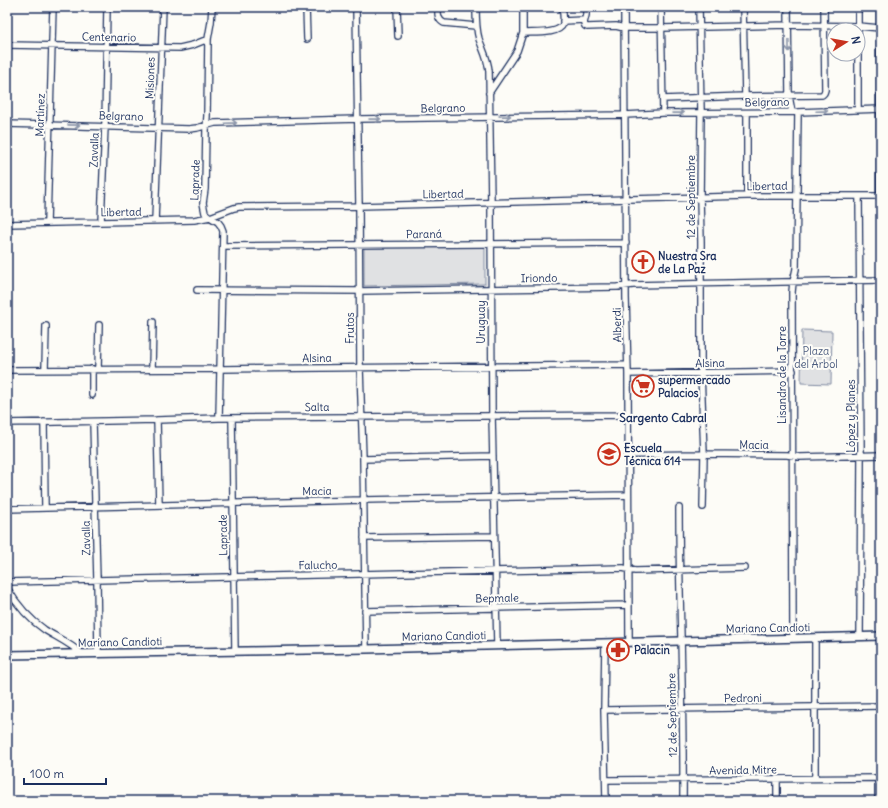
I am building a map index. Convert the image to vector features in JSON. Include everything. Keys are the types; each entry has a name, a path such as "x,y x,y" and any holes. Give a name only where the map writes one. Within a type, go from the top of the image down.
{"street":[{"name":"Martínez","path":"46,223 53,7"},
{"name":"Zavalla","path":"101,222 105,126 107,7"},
{"name":"Misiones","path":"155,221 163,7"},
{"name":"Laprade","path":"212,7 208,39 205,189 203,203 205,213 221,226 223,231 219,418"},
{"path":"306,7 307,39"},
{"name":"Frutos","path":"356,7 360,245 360,368 366,649"},
{"path":"397,7 398,36"},
{"path":"438,7 438,16 444,23 476,26"},
{"name":"Uruguay","path":"476,7 476,26 488,62 491,203 492,416 497,645"},
{"path":"489,93 517,51 523,33 522,7"},
{"path":"523,33 554,31 562,25 562,7"},
{"path":"586,7 586,15 584,20 585,26 587,27 616,26 624,28 662,28 788,25 824,26"},
{"name":"Alberdi","path":"624,7 629,642"},
{"path":"661,7 663,113"},
{"name":"12 de Septiembre","path":"699,7 704,454 703,507"},
{"path":"743,7 745,96"},
{"name":"Lisandro de la Torre","path":"788,7 789,96 795,112 797,196 796,269 792,292 793,638"},
{"path":"663,99 745,96 822,96 825,90 824,7"},
{"path":"858,7 858,22"},
{"path":"880,7 881,196"},
{"path":"563,21 584,20"},
{"path":"866,27 880,28"},
{"name":"Centenario","path":"7,45 161,48 187,47 208,39"},
{"path":"858,62 858,109"},
{"name":"Belgrano","path":"7,124 189,129 215,123 358,119 625,115 701,112 795,112 880,109"},
{"path":"747,113 747,196"},
{"name":"Libertad","path":"7,224 194,220 210,217 239,207 359,206 747,196 881,196"},
{"name":"López y Planes","path":"859,196 861,456 860,637"},
{"name":"Paraná","path":"223,246 626,242"},
{"name":"Iriondo","path":"197,290 491,289 881,280"},
{"path":"152,369 153,322"},
{"path":"92,395 99,325"},
{"path":"45,370 46,326"},
{"name":"Alsina","path":"7,370 627,365"},
{"name":"Alsina","path":"628,374 792,372"},
{"name":"Salta","path":"7,423 219,418 628,415"},
{"name":"Laprade","path":"232,418 235,651"},
{"path":"157,420 159,505"},
{"path":"44,422 45,508"},
{"name":"Zavalla","path":"93,422 98,654"},
{"name":"Macia","path":"628,455 792,455 800,457 881,455"},
{"path":"363,460 493,456"},
{"name":"Macia","path":"7,509 628,495"},
{"name":"12 de Septiembre","path":"679,508 684,801"},
{"path":"364,538 494,536"},
{"name":"Falucho","path":"7,582 623,568 635,571 745,568"},
{"path":"7,588 24,612 44,629 71,644 82,654"},
{"name":"Bepmale","path":"365,611 629,605"},
{"name":"Mariano Candioti","path":"7,655 366,649 881,636"},
{"path":"815,638 816,778"},
{"path":"605,643 604,710 606,801"},
{"name":"Pedroni","path":"604,710 881,706"},
{"path":"878,801 879,778"},
{"name":"Avenida Mitre","path":"606,780 879,778"},
{"path":"777,779 777,801"}],"green space":[{"path":"485,245 485,284 364,286 364,247"},
{"name":"Plaza del Arbol","path":"802,330 832,331 831,384 801,383"}],"place":[{"name":"Nuestra Sra de La Paz","path":"643,262"},
{"name":"supermercado Palacios","path":"643,386"},
{"name":"Escuela Técnica 614","path":"609,454"},
{"name":"Palacin","path":"618,650"}],"district":[{"name":"Sargento Cabral","path":"663,417"}]}
